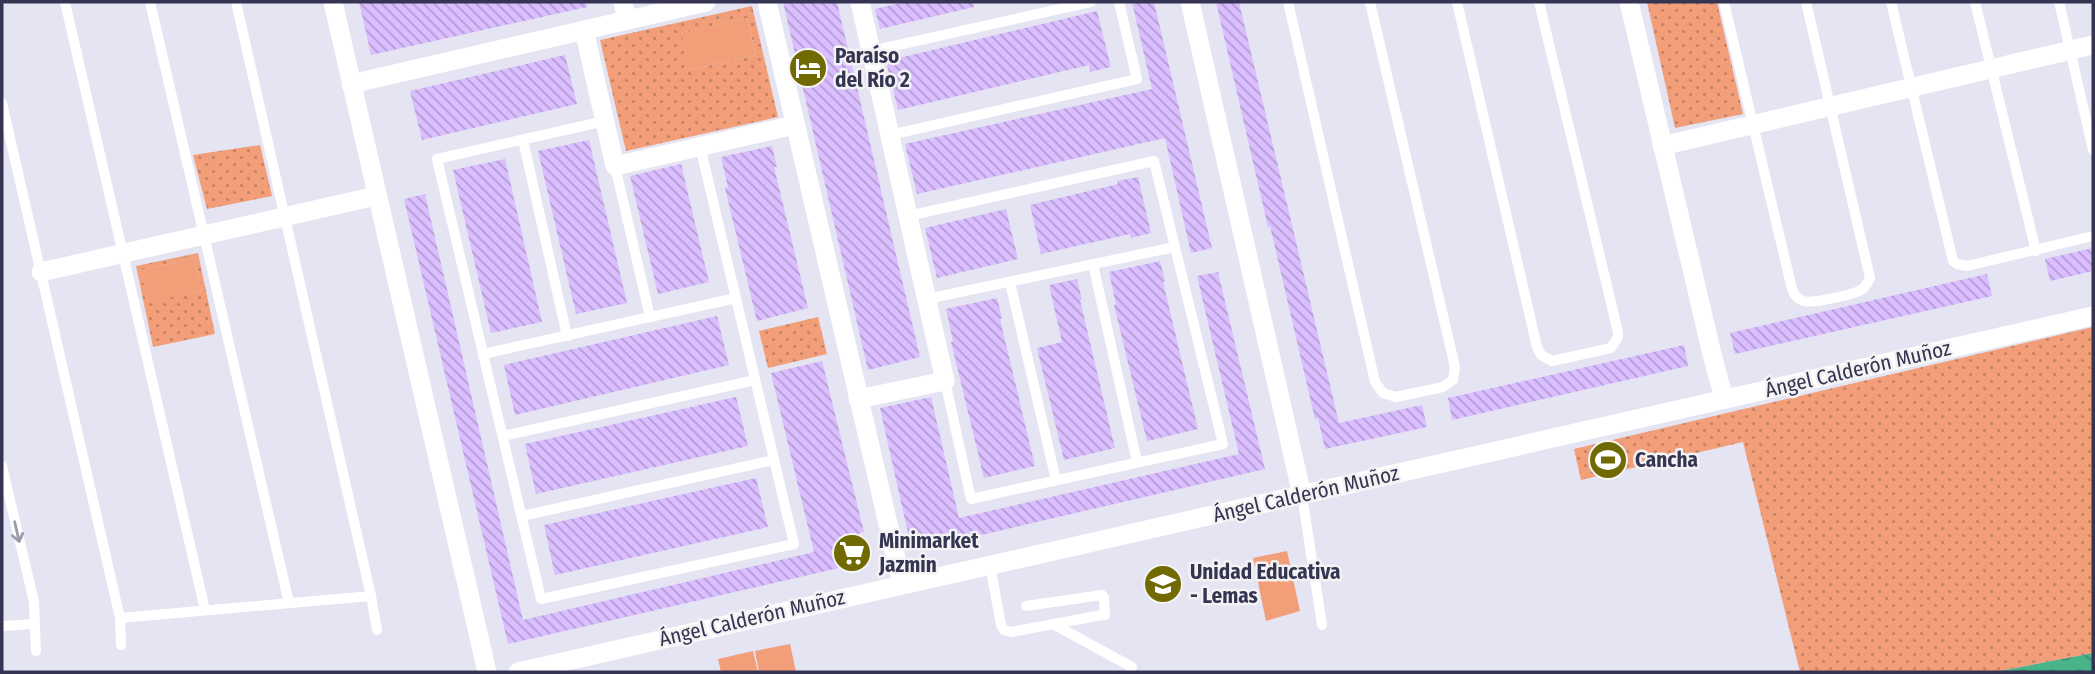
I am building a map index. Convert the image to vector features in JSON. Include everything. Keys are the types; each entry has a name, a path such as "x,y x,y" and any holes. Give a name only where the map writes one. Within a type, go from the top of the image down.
{"street":[{"path":"332,2 487,672"},
{"path":"351,84 584,30 625,11 706,2"},
{"path":"766,2 902,584"},
{"path":"858,399 945,381 860,2"},
{"path":"1190,2 1302,495"},
{"path":"1629,2 1724,399"},
{"path":"584,30 615,166 795,125"},
{"path":"1662,146 2093,45"},
{"path":"41,272 376,196"},
{"name":"Ángel Calderón Muñoz","path":"518,672 2093,316"}],"lane":[{"path":"65,2 205,610"},
{"path":"150,2 289,603"},
{"path":"236,2 377,630"},
{"path":"871,51 1091,2"},
{"path":"890,135 1137,79 1119,2"},
{"path":"1288,2 1375,382 1383,393 1396,397 1443,387 1453,380 1455,367 1370,2"},
{"path":"1457,2 1537,347 1541,355 1552,361 1611,348 1618,332 1539,2"},
{"path":"1724,2 1794,295 1805,302 1812,302 1857,292 1870,278 1806,2"},
{"path":"1891,2 1953,261 1967,266 2093,236"},
{"path":"1975,2 2035,251"},
{"path":"2059,2 2093,149"},
{"path":"2,103 120,618 121,645"},
{"path":"605,121 437,159 541,599 794,544 700,146"},
{"path":"523,140 567,335"},
{"path":"908,216 1154,161 1223,444 971,499 945,381"},
{"path":"615,166 650,317"},
{"path":"927,299 1175,247"},
{"path":"1093,264 1137,462"},
{"path":"1010,282 1056,480"},
{"path":"483,354 736,298"},
{"path":"503,436 755,380"},
{"path":"522,516 774,460"},
{"path":"2,466 34,602 36,651"},
{"path":"1302,495 1322,625"},
{"path":"990,564 1004,630 1011,632 1105,615 1104,597 1098,595 1026,606"},
{"path":"120,618 371,596"},
{"path":"2,626 35,624"},
{"path":"1052,624 1132,667"}],"shaded area":[{"path":"1647,2 1717,2 1743,114 1675,128"},
{"path":"752,6 778,117 626,151 600,40","holes":["747,18 756,55 689,70 681,33"]},
{"path":"747,18 756,55 689,70 680,33"},
{"path":"260,145 272,196 207,209 193,155"},
{"path":"198,253 215,334 153,347 136,266","holes":["194,258 202,291 148,302 141,270"]},
{"path":"194,258 202,291 148,303 141,270"},
{"path":"818,317 827,354 768,368 759,331"},
{"path":"2093,327 2093,653 1995,672 1800,672 1743,442 1581,480 1574,449"},
{"path":"1287,551 1300,611 1266,621 1253,558"},
{"path":"790,644 796,672 759,672 755,651"},
{"path":"753,651 758,672 721,672 718,659"}],"water":[{"path":"2093,653 2093,672 1995,672"}],"building":[{"path":"359,2 586,2 587,7 371,55"},
{"path":"783,2 837,2 920,357 868,370"},
{"path":"904,2 973,2 974,7 880,29 875,9"},
{"path":"1132,2 1154,2 1212,248 1191,253 1165,138 917,194 905,144 1152,89"},
{"path":"1216,2 1239,2 1339,423 1422,405 1427,427 1325,449 1318,418 1315,419 1270,226 1268,227"},
{"path":"1097,11 1111,67 1090,72 1089,65 898,110 886,61"},
{"path":"565,55 577,104 422,140 410,91"},
{"path":"589,140 627,303 576,314 538,151"},
{"path":"772,146 777,167 774,167 808,308 757,321 725,188 728,187 721,157"},
{"path":"505,159 542,322 491,333 453,170"},
{"path":"681,164 709,282 658,294 630,176"},
{"path":"1138,177 1151,233 1131,238 1130,234 1041,254 1030,205"},
{"path":"425,194 523,620 814,552 771,373 822,361 864,532 859,533 865,562 508,644 404,199"},
{"path":"1006,209 1018,259 937,278 925,228"},
{"path":"2093,248 2093,271 2050,281 2045,259"},
{"path":"1160,261 1198,429 1147,441 1114,305 1116,304 1109,272"},
{"path":"1218,272 1265,469 912,551 880,408 931,397 959,518 1239,454 1197,276"},
{"path":"1987,274 1992,296 1735,354 1730,333"},
{"path":"1077,279 1115,448 1064,460 1037,348 1062,342 1049,285"},
{"path":"997,298 1035,466 984,478 951,342 953,341 946,309"},
{"path":"717,316 729,365 515,415 504,365"},
{"path":"1684,345 1688,366 1452,420 1448,398"},
{"path":"736,397 748,446 536,494 525,444"},
{"path":"756,478 768,527 555,575 544,525"}],"place":[{"name":"Paraíso del Río 2","path":"808,68"},
{"name":"Cancha","path":"1608,460"},
{"name":"Minimarket Jazmin","path":"852,553"},
{"name":"Unidad Educativa - Lemas","path":"1163,584"}]}
